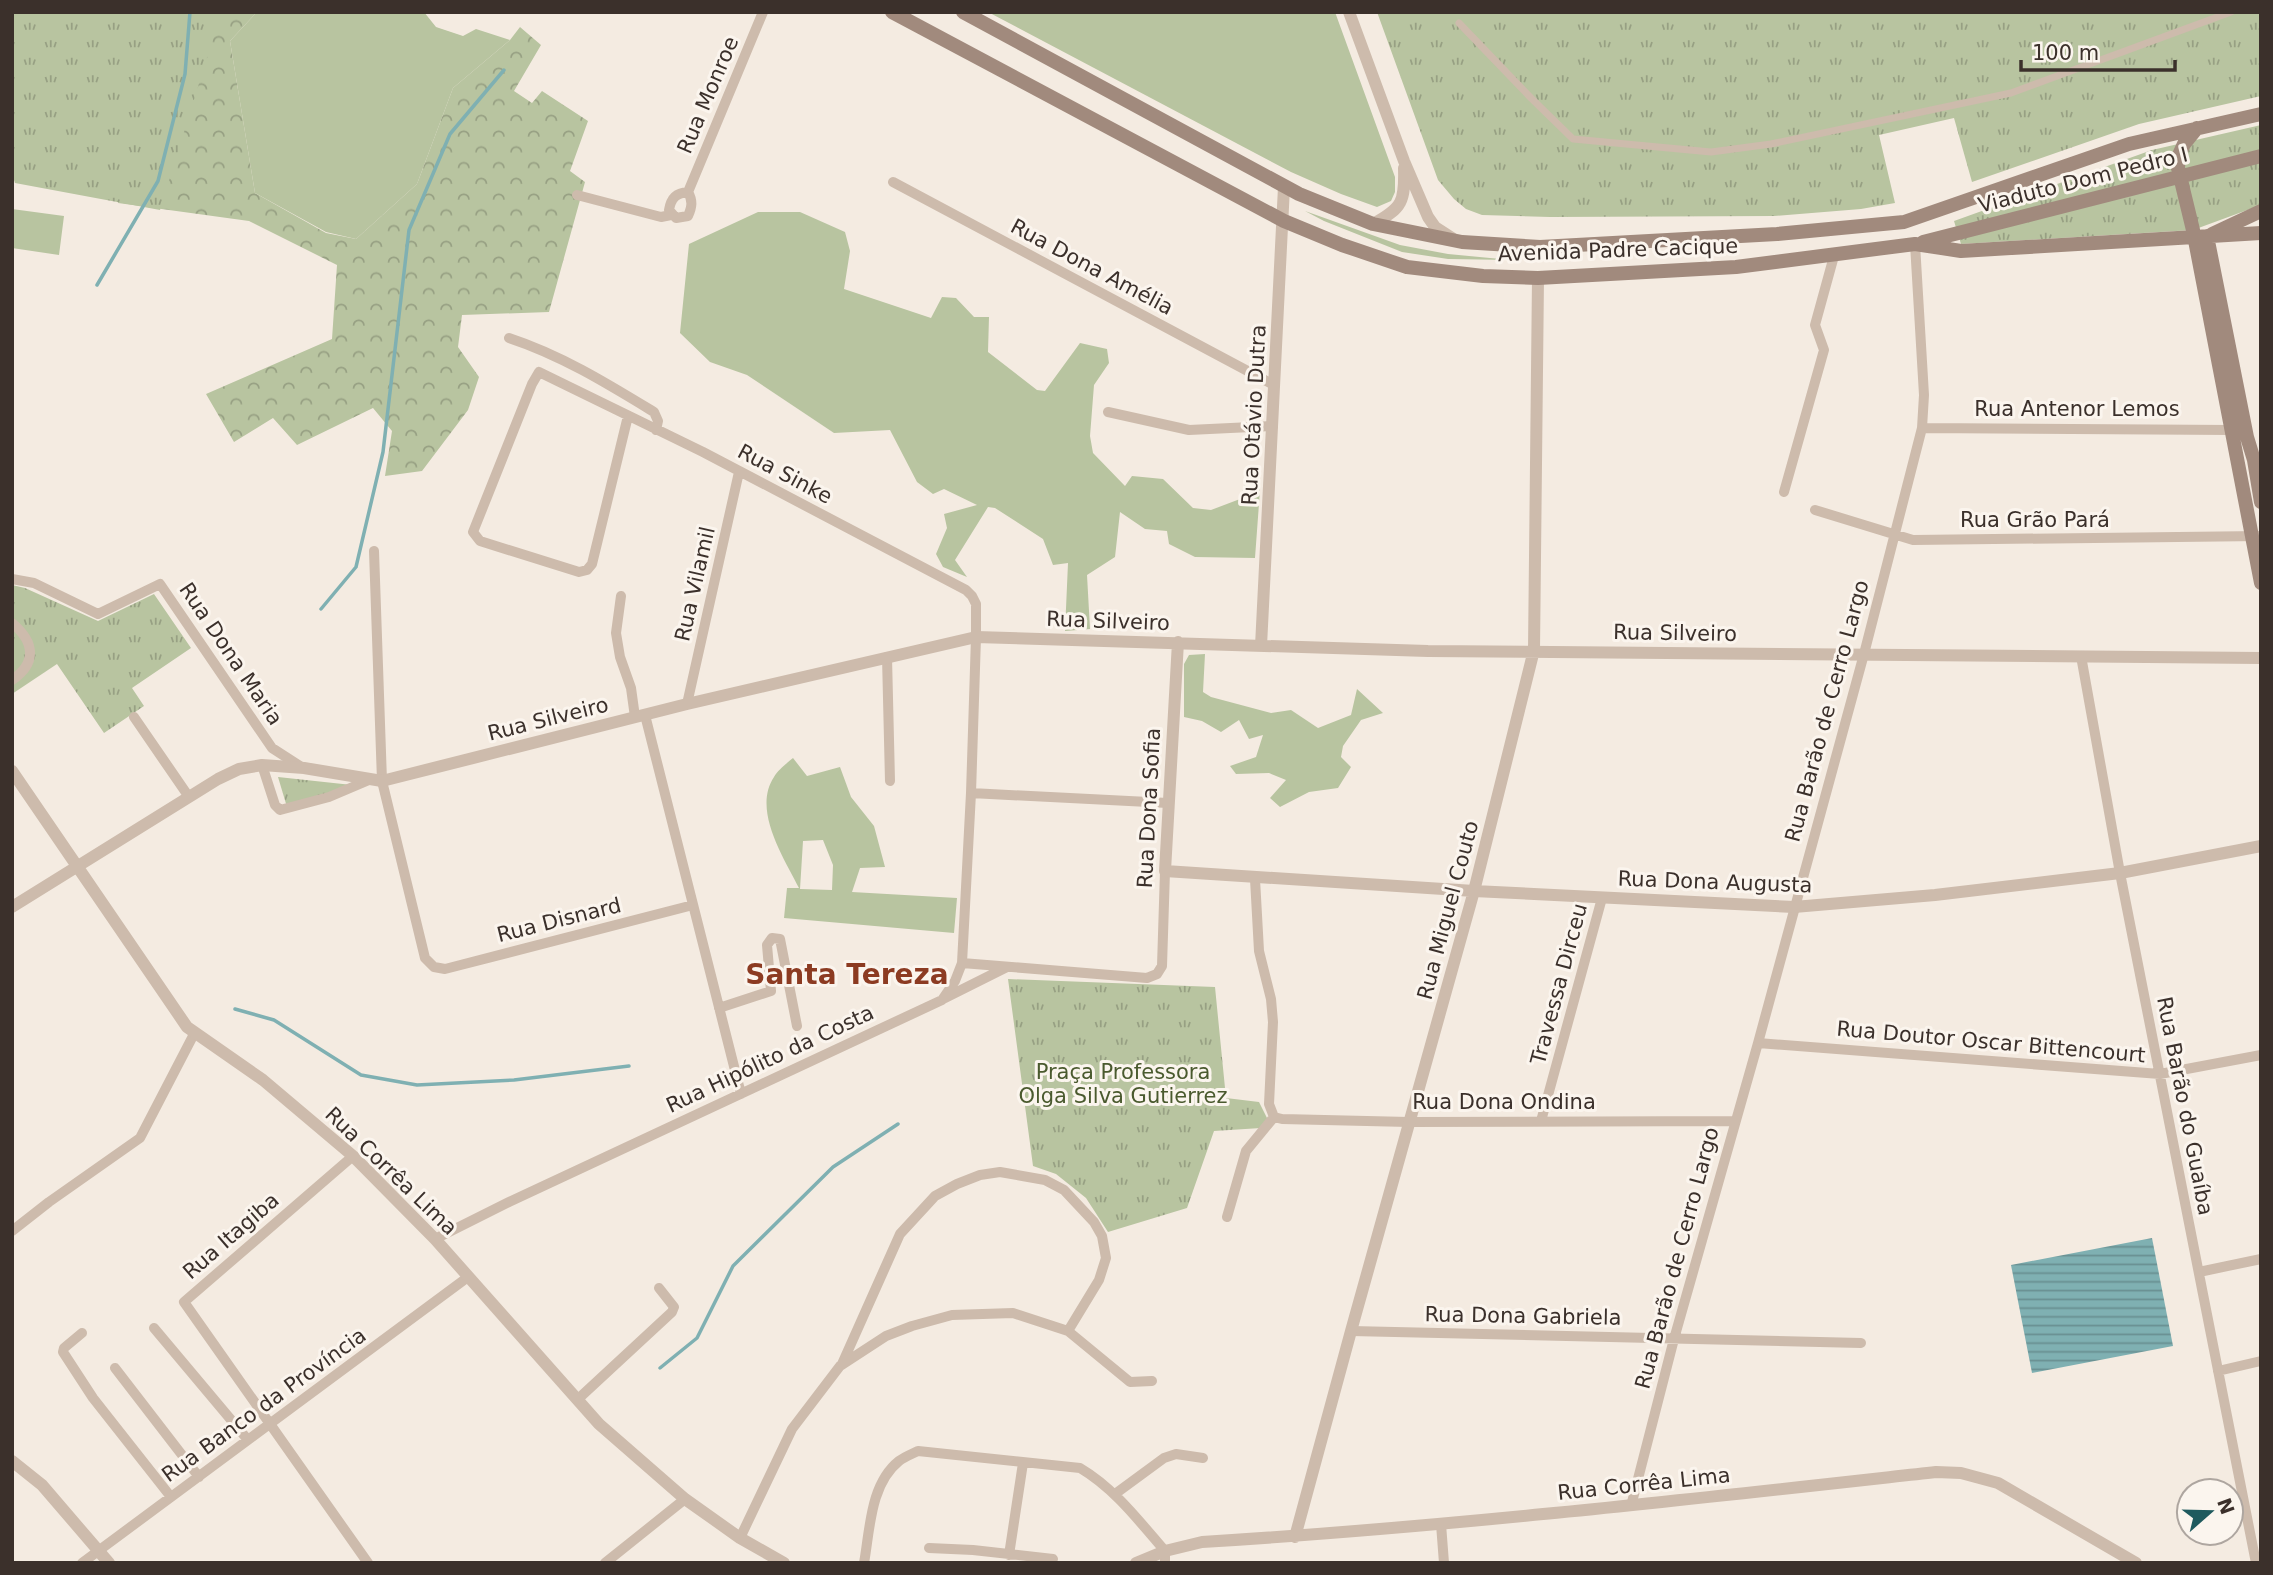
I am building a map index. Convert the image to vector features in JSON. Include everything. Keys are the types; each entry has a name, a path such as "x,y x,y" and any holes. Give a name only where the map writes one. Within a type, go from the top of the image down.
{"main road":[{"name":"Avenida Padre Cacique","path":"892,12 1284,221 1342,245 1408,267 1483,276 1538,278 1736,267 1914,244 1961,251 2261,233"},
{"name":"Avenida Padre Cacique","path":"963,12 1284,187 1373,224 1461,242 1539,247 1777,234 1904,222 2129,144 2261,114"},
{"path":"2197,128 2184,144 2179,155 2178,168 2201,237 2261,502"},
{"name":"Viaduto Dom Pedro I","path":"1914,244 2261,156"},
{"path":"2201,237 2261,211"},
{"path":"2201,237 2232,429 2256,537 2261,583"}],"street":[{"name":"Rua Monroe","path":"688,192 674,196 669,210 676,219 688,216 692,202 688,192 763,12"},
{"path":"1349,12 1404,161 1435,228 1461,242"},
{"path":"1459,23 1573,139 1711,152 1771,144 2011,93 2231,12"},
{"path":"1373,224 1397,208 1405,191 1404,161"},
{"name":"Rua Dona Amélia","path":"892,182 1274,385"},
{"name":"Rua Otávio Dutra","path":"1261,646 1284,187"},
{"path":"578,195 661,217 671,215"},
{"name":"Rua Barão de Cerro Largo","path":"1631,1506 1674,1339 1864,654 1922,428 1924,395 1914,244"},
{"path":"1784,492 1824,350 1815,326 1833,256"},
{"name":"Rua Miguel Couto","path":"1295,1536 1475,891 1534,650 1538,278"},
{"path":"509,338 534,346 562,360 654,412 658,421 656,430"},
{"name":"Rua Sinke","path":"628,416 592,564 587,570 579,572 480,541 475,537 473,532 539,372 628,416 739,472 966,590 976,604 976,637"},
{"path":"1108,412 1189,430 1273,426"},
{"name":"Rua Antenor Lemos","path":"1922,428 2232,429"},
{"name":"Rua Vilamil","path":"687,704 739,472"},
{"name":"Rua Grão Pará","path":"1815,510 1913,540 2256,537"},
{"path":"262,765 275,804 280,810 330,797 375,781 374,551"},
{"name":"Rua Dona Maria","path":"12,579 34,583 98,614 160,584 272,748 304,768"},
{"path":"621,596 615,633 620,657 640,716 693,905 741,1094"},
{"path":"12,623 20,630 29,646 31,658 24,672 12,680"},
{"path":"942,1000 955,981 962,963 976,637"},
{"name":"Rua Silveiro","path":"12,907 218,779 239,769 262,765 304,768 375,781 687,704 976,637 1428,651 2261,658"},
{"name":"Rua Dona Sofia","path":"1007,967 1147,978 1157,974 1162,966 1178,642"},
{"name":"Rua Barão do Guaíba","path":"2081,656 2120,873 2256,1563"},
{"path":"887,657 890,781"},
{"path":"134,717 189,797"},
{"name":"Rua Corrêa Lima","path":"12,771 187,1027 263,1080 353,1156 435,1240 599,1424 685,1499 740,1538 784,1563"},
{"name":"Rua Disnard","path":"375,781 414,909 425,958 434,967 445,968 693,905"},
{"path":"971,793 1168,803"},
{"name":"Rua Dona Augusta","path":"1165,872 1794,907 1935,895 2120,873 2261,846"},
{"path":"1227,1217 1246,1151 1274,1117 1269,1104 1271,999 1259,951 1255,879"},
{"name":"Travessa Dirceu","path":"1541,1121 1602,898"},
{"path":"719,1008 771,991 767,945 772,937 780,939 797,1026"},
{"path":"962,963 1007,967"},
{"name":"Rua Hipólito da Costa","path":"435,1240 1007,967"},
{"path":"12,1231 139,1138 194,1034"},
{"name":"Rua Doutor Oscar Bittencourt","path":"1758,1043 2160,1074 2261,1055"},
{"name":"Rua Dona Ondina","path":"1274,1117 1409,1122 1735,1121"},
{"name":"Rua Itagiba","path":"270,1424 184,1302 353,1156"},
{"path":"740,1538 793,1429 840,1366 900,1234 936,1196 980,1175 1000,1172 1045,1180 1064,1190 1094,1222 1102,1236 1106,1258 1099,1280 1068,1331"},
{"path":"2199,1272 2261,1259"},
{"name":"Rua Banco da Província","path":"82,1563 468,1277"},
{"path":"577,1400 672,1312 674,1307 659,1288"},
{"path":"840,1366 886,1336 951,1315 1013,1313 1068,1331 1130,1382 1152,1381"},
{"path":"154,1328 248,1440"},
{"name":"Rua Dona Gabriela","path":"1351,1331 1861,1343"},
{"path":"82,1333 64,1348 63,1352 93,1398 171,1497"},
{"path":"2218,1371 2261,1362"},
{"path":"115,1368 199,1476"},
{"path":"270,1424 368,1563"},
{"path":"864,1563 876,1496 885,1476 899,1461 918,1451 1080,1468 1115,1494 1165,1557"},
{"path":"1115,1494 1164,1458 1176,1454 1203,1458"},
{"path":"12,1461 42,1485 109,1563"},
{"path":"1009,1555 1023,1462"},
{"name":"Rua Corrêa Lima","path":"1136,1563 1165,1557 1202,1542 1631,1506 1936,1472 1961,1473 1998,1483 2136,1563"},
{"path":"605,1563 685,1499"},
{"path":"1441,1524 1444,1563"},
{"path":"929,1548 1053,1559"}],"green space":[{"path":"12,12 221,12 160,210 15,183 12,174"},
{"path":"118,12 257,12 230,41 255,193 326,233 356,239 417,184 453,88 510,40 520,27 541,45 514,91 532,103 542,91 588,121 570,171 585,182 549,312 462,315 458,347 479,377 468,410 422,471 385,476 392,431 373,408 297,445 273,418 234,442 206,394 332,339 337,265 249,221 118,203 155,105"},
{"path":"257,12 424,12 436,27 463,36 476,29 510,40 453,88 417,184 356,239 326,232 255,193 230,41"},
{"path":"988,12 1335,12 1395,177 1395,192 1391,201 1377,207 1291,172"},
{"path":"1377,12 2261,12 2261,96 2139,124 1972,182 1954,118 1879,135 1895,203 1861,209 1774,216 1482,215 1466,209 1438,180"},
{"path":"2261,125 2261,205 2193,230 1961,244 1954,221 2152,150"},
{"path":"12,209 64,216 59,255 12,248"},
{"path":"1305,211 1400,245 1448,254 1511,260 1448,259 1402,252"},
{"path":"758,212 800,212 845,232 850,251 844,289 931,318 942,297 956,298 974,317 989,317 988,352 1037,390 1045,391 1080,343 1107,349 1109,363 1094,385 1090,436 1093,453 1125,486 1132,476 1163,479 1193,508 1211,510 1240,499 1245,483 1256,482 1260,490 1255,558 1195,557 1169,544 1167,531 1145,529 1120,512 1115,557 1087,575 1090,629 1065,631 1068,563 1053,565 1043,539 995,508 988,507 955,560 967,577 943,567 936,554 947,528 944,514 977,505 944,489 933,494 917,482 890,430 834,433 747,375 710,362 680,333 689,244"},
{"path":"12,585 25,588 98,621 154,594 191,648 132,688 144,706 104,733 57,664 12,694"},
{"path":"1205,654 1203,692 1211,697 1271,713 1291,710 1318,728 1351,715 1357,689 1383,713 1361,720 1343,746 1341,757 1351,767 1338,788 1309,792 1280,807 1270,798 1286,780 1269,773 1236,774 1230,766 1256,757 1263,735 1249,739 1239,720 1221,732 1202,721 1184,717 1184,664 1189,655"},
{"path":"793,758 807,776 840,767 851,797 874,826 885,867 860,868 852,892 957,898 954,933 784,918 787,888 799,888 773,834 767,804 768,790 774,777","holes":["823,840 833,865 832,890 800,889 803,841"]},
{"path":"278,777 352,785 287,807"},
{"name":"Praça Professora Olga Silva Gutierrez","path":"1008,979 1215,987 1226,1098 1259,1102 1268,1120 1261,1128 1214,1131 1187,1208 1108,1232 1086,1198 1056,1174 1033,1166"}],"water":[{"path":"2152,1238 2173,1346 2032,1373 2011,1265"}],"waterway":[{"path":"97,285 158,181 185,74 190,12"},
{"path":"321,609 356,567 383,452 409,230 450,134 504,70"},
{"path":"235,1009 274,1020 361,1075 417,1085 514,1080 629,1066"},
{"path":"660,1368 697,1338 733,1266 833,1167 898,1124"}],"district":[{"name":"Santa Tereza","path":"847,974"}]}
